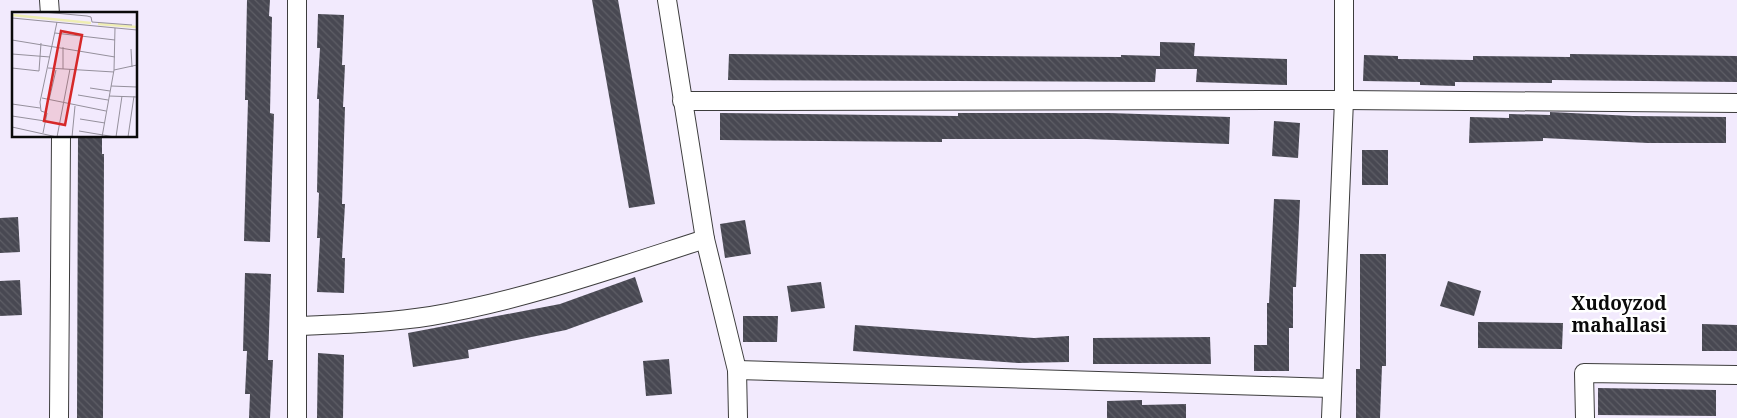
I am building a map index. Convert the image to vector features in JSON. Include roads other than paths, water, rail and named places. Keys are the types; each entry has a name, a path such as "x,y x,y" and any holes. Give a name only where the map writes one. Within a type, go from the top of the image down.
{"street":[{"path":"297,0 297,418"},
{"path":"667,0 705,240 737,370 738,418"},
{"path":"1331,418 1344,100 1344,0"},
{"path":"682,101 1344,100 1737,103"},
{"path":"59,418 61,138"},
{"path":"298,326 376,322 431,316 553,288 705,240"},
{"path":"737,370 1332,388"},
{"path":"1585,418 1584,373 1737,375"}],"district":[{"name":"Xudoyzod mahallasi","path":"1619,314"}]}
